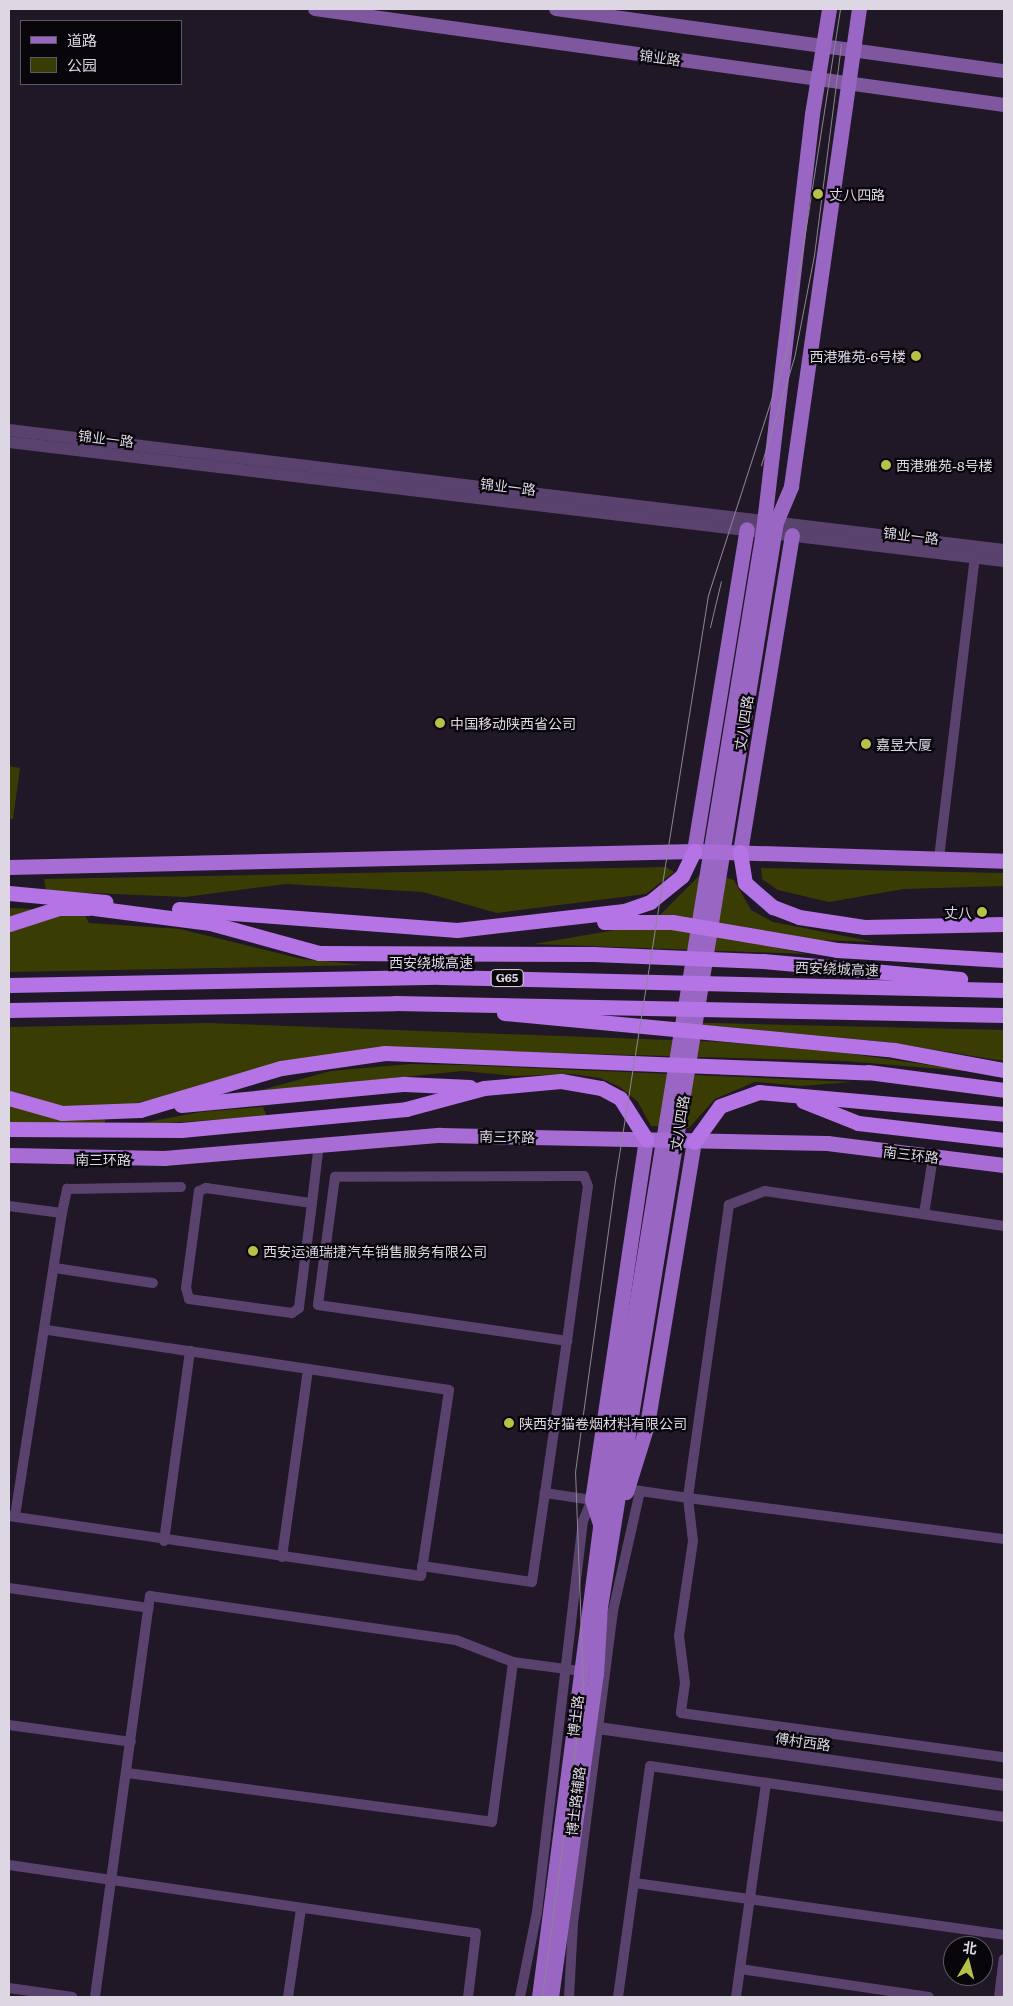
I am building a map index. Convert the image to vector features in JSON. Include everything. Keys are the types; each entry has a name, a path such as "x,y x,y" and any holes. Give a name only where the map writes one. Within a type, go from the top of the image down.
{"highway":[{"path":"457,930 632,908 666,891 682,876 694,851"},
{"path":"9,867 694,851 1004,861"},
{"path":"740,852 745,882 773,907 799,917 864,928 1004,924"},
{"path":"9,893 94,908 210,923 319,952 593,954 764,961 1004,983"},
{"path":"9,924 64,902 457,930 672,922 837,950 1004,960"},
{"path":"94,908 150,907"},
{"name":"西安绕城高速","path":"9,985 440,977 1004,990"},
{"path":"395,1003 794,1039 894,1050 1004,1070"},
{"name":"G65","path":"9,1010 395,1003 1004,1015"},
{"path":"133,1111 282,1068 385,1053 868,1072 1004,1090"},
{"path":"9,1098 62,1113 133,1111 405,1084 484,1088 561,1081 601,1088 620,1098 646,1139"},
{"path":"9,1129 131,1132 406,1108 484,1088"},
{"path":"783,1093 858,1122 1004,1140"},
{"path":"694,1142 720,1106 739,1096 783,1093 1004,1114"},
{"name":"南三环路","path":"9,1155 164,1158 319,1143 440,1135 646,1139 694,1142 827,1143 1004,1165"}],"main road":[{"name":"锦业路","path":"315,9 1004,105"},
{"path":"556,9 1004,71"},
{"name":"丈八四路","path":"622,1437 769,526 829,9"},
{"name":"丈八四路","path":"769,526 791,486 859,9"},
{"path":"694,851 747,529"},
{"path":"740,852 792,535"},
{"path":"646,1139 592,1500 607,1524 634,1490 647,1425 694,1142"},
{"name":"博士路","path":"539,1997 574,1670 607,1524 622,1437"},
{"name":"博士路","path":"551,1997 607,1524"}],"street":[{"name":"锦业一路","path":"9,430 769,526 1004,550"},
{"name":"锦业一路","path":"9,442 747,529 769,526 792,535 1004,561"},
{"path":"939,858 975,558"},
{"path":"312,1203 206,1188 199,1191 186,1288 189,1299 292,1313 298,1308 312,1203 319,1143"},
{"path":"924,1214 933,1157"},
{"path":"422,1566 532,1582 567,1341 588,1186 584,1176 335,1177 318,1306 567,1341"},
{"path":"46,1330 449,1390 421,1576 164,1541 12,1516 46,1330 66,1189 181,1187"},
{"path":"1004,1226 765,1191 729,1205 688,1498 693,1541 679,1636 685,1683 681,1714 1004,1756"},
{"path":"9,1206 62,1213"},
{"path":"55,1268 154,1283"},
{"path":"164,1541 190,1351"},
{"path":"282,1557 308,1369"},
{"path":"634,1490 1004,1539"},
{"name":"博士路辅路","path":"569,1997 573,1923 613,1611 634,1490"},
{"path":"545,1493 592,1500"},
{"name":"博士路辅路","path":"520,1997 537,1912 574,1670 584,1521 592,1500"},
{"path":"9,1588 149,1608"},
{"path":"95,1997 128,1773 150,1596 456,1640 513,1662 574,1670"},
{"path":"128,1773 492,1822 513,1662"},
{"path":"9,1725 131,1742"},
{"name":"傅村西路","path":"598,1728 1004,1785"},
{"path":"618,1997 650,1766 1004,1817"},
{"path":"736,1997 766,1783"},
{"path":"9,1865 476,1933 468,1997"},
{"path":"635,1883 1004,1935"},
{"path":"288,1997 301,1909"},
{"path":"999,1997 1004,1959"},
{"path":"740,1969 929,1997"},
{"path":"9,1988 72,1997"}],"green space":[{"path":"9,766 20,768 13,819 9,819"},
{"path":"666,867 674,872 646,894 497,913 423,892 286,884 185,897 46,891 44,879"},
{"path":"761,868 1004,873 1004,886 904,889 829,902 778,890 762,879"},
{"path":"704,871 734,880 751,910 773,922 875,942 815,940 660,915"},
{"path":"9,908 83,911 89,923 180,929 302,959 364,965 9,972"},
{"path":"668,928 807,954 534,944 615,930"},
{"path":"672,1022 1004,1030 1004,1061 887,1042"},
{"path":"209,1023 722,1042 845,1053 978,1072 844,1061 383,1048 105,1110 105,1128 9,1123 9,1027"},
{"path":"411,1064 853,1082 801,1086 755,1082 715,1099 689,1128 651,1126 638,1102 620,1087 600,1078 572,1074 516,1076 463,1071 254,1092 331,1071"},
{"path":"263,1107 267,1116 126,1126 200,1112"}],"tram line":[{"path":"542,1997 583,1688 575,1472 615,1180 708,595 786,354 840,9"},
{"path":"761,465 794,358 814,255 841,44"},
{"path":"710,627 721,581"}],"place":[{"name":"丈八四路","path":"818,194"},
{"name":"西港雅苑-6号楼","path":"916,356"},
{"name":"西港雅苑-8号楼","path":"886,465"},
{"name":"中国移动陕西省公司","path":"440,723"},
{"name":"嘉昱大厦","path":"866,744"},
{"name":"丈八","path":"982,912"},
{"name":"西安运通瑞捷汽车销售服务有限公司","path":"253,1251"},
{"name":"陕西好猫卷烟材料有限公司","path":"509,1423"}]}
